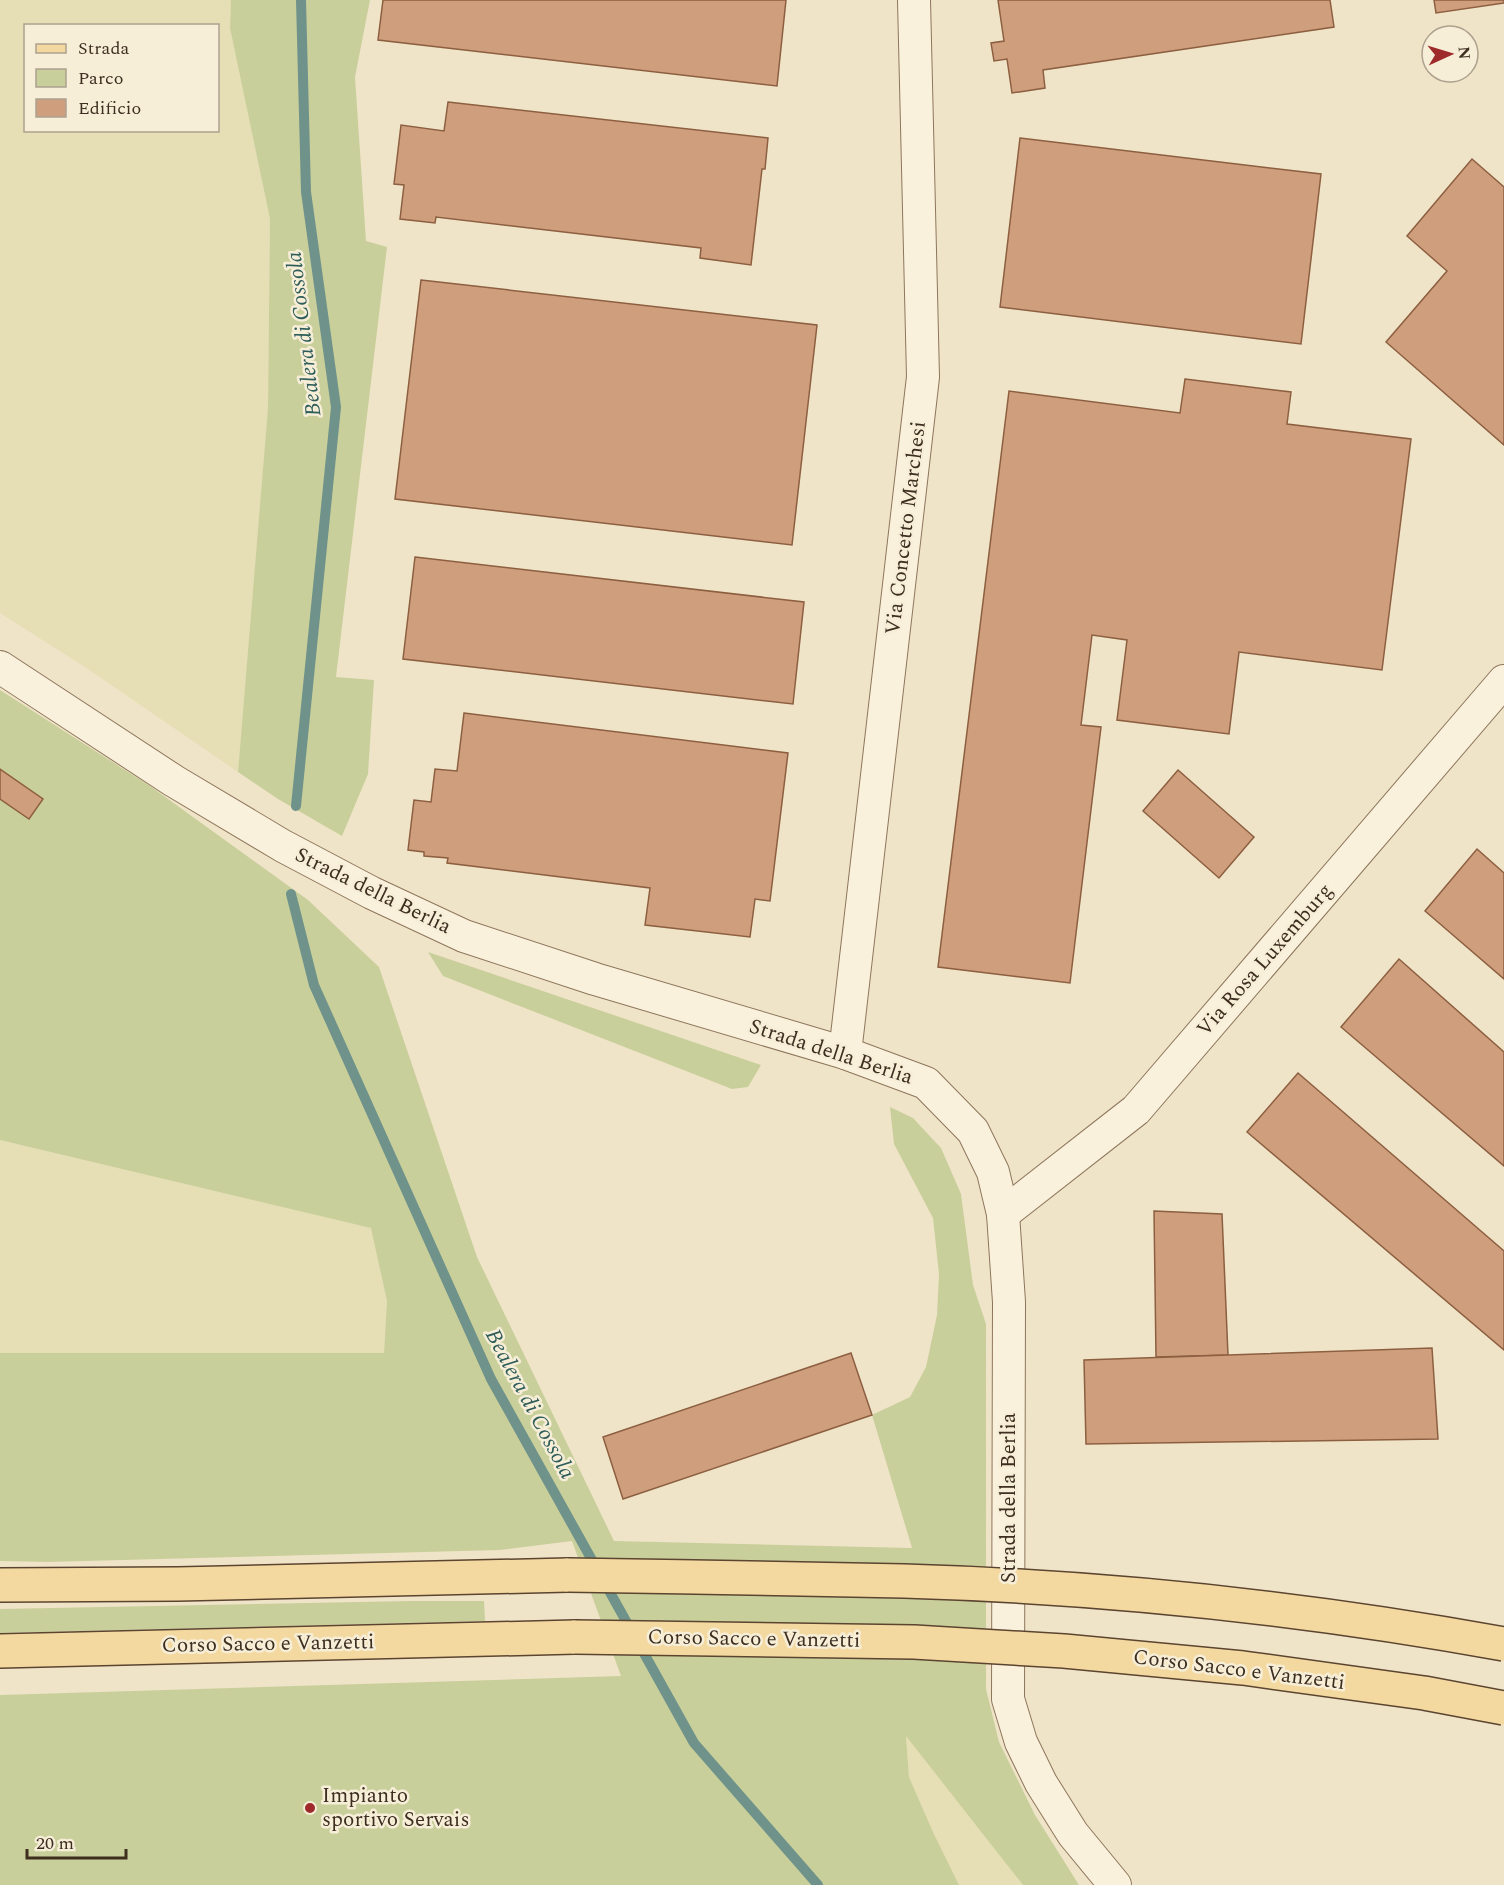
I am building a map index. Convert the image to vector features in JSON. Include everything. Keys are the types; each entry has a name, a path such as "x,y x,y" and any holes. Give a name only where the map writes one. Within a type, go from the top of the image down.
{"main road":[{"path":"0,1585 178,1584 568,1575 905,1581 1061,1589 1249,1605 1430,1630 1504,1644"},
{"name":"Corso Sacco e Vanzetti","path":"0,1651 575,1637 914,1642 1064,1651 1243,1668 1424,1693 1504,1708"}],"street":[{"name":"Via Concetto Marchesi","path":"845,1053 923,377 914,0"},
{"name":"Strada della Berlia","path":"0,667 174,781 283,846 372,894 454,931 595,979 845,1053 926,1083 973,1131 993,1172 1003,1214 1009,1302 1008,1699 1021,1742 1041,1783 1073,1834 1115,1885"},
{"name":"Via Rosa Luxemburg","path":"1003,1214 1136,1110 1504,681"}],"shaded area":[{"path":"0,0 231,0 230,28 270,219 268,408 238,772 85,667 0,613"},
{"path":"0,1140 372,1228 387,1301 384,1353 0,1353"},
{"path":"906,1735 1023,1885 959,1885 909,1777"}],"green space":[{"path":"231,0 370,0 355,77 366,241 387,247 336,677 374,680 368,774 342,836 278,799 238,772 268,408 270,219 230,28"},
{"path":"0,690 150,786 308,900 379,967 477,1257 614,1541 912,1548 872,1415 910,1397 926,1367 937,1315 939,1274 933,1218 894,1144 890,1107 913,1118 941,1148 961,1194 973,1285 986,1324 986,1689 999,1742 1035,1815 1079,1885 1023,1885 906,1736 909,1777 959,1885 0,1885 0,1695 621,1676 572,1541 500,1550 47,1562 0,1561 0,1353 384,1353 387,1301 371,1228 0,1140"},
{"path":"428,952 761,1065 748,1087 732,1089 443,976"},
{"path":"484,1601 485,1621 0,1633 0,1609"}],"building":[{"path":"383,0 786,0 777,86 378,40"},
{"path":"998,0 1330,0 1334,27 1043,70 1045,88 1012,93 1007,59 994,61 991,43 1004,41"},
{"path":"1434,0 1504,0 1504,3 1436,13"},
{"path":"448,102 768,138 765,169 762,169 751,265 700,258 701,248 436,217 435,223 400,219 404,185 394,184 401,125 444,131"},
{"path":"1020,138 1321,174 1301,344 1000,307"},
{"path":"1472,159 1504,187 1504,445 1386,342 1447,271 1407,236"},
{"path":"421,280 817,325 792,545 395,499"},
{"path":"1185,379 1291,392 1287,424 1411,439 1382,670 1239,652 1229,734 1117,720 1127,640 1092,635 1081,725 1101,727 1070,983 938,967 1009,391 1180,413"},
{"path":"415,557 804,602 793,704 403,659"},
{"path":"464,713 788,753 770,901 755,899 750,937 645,925 650,888 447,863 448,858 424,856 424,852 408,850 414,800 431,802 435,769 457,771"},
{"path":"0,769 43,799 29,819 0,799"},
{"path":"1178,770 1254,837 1219,878 1143,811"},
{"path":"1477,849 1504,873 1504,979 1425,911"},
{"path":"1399,959 1504,1052 1504,1166 1341,1027"},
{"path":"1298,1073 1504,1251 1504,1350 1247,1132"},
{"path":"1154,1211 1222,1214 1228,1355 1156,1357"},
{"path":"1432,1348 1438,1439 1086,1444 1084,1360"},
{"path":"851,1353 872,1415 623,1499 603,1437"}],"waterway":[{"name":"Bealera di Cossola","path":"296,806 336,407 306,192 301,0"},
{"name":"Bealera di Cossola","path":"291,894 314,985 491,1379 694,1743 818,1885"}],"place":[{"name":"Impianto sportivo Servais","path":"310,1808"}]}
